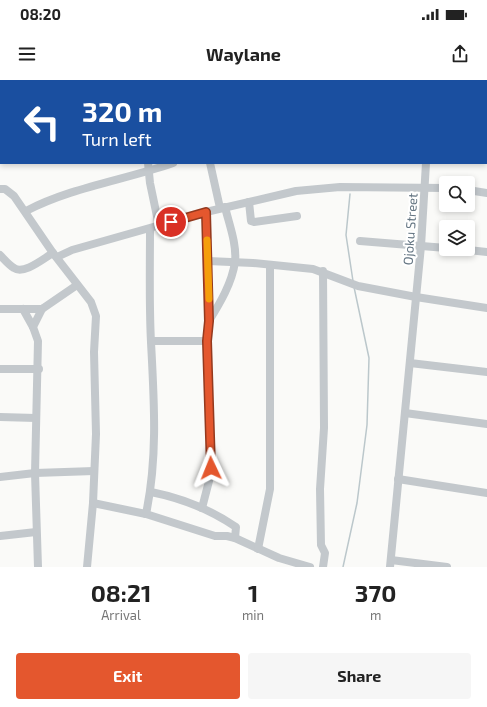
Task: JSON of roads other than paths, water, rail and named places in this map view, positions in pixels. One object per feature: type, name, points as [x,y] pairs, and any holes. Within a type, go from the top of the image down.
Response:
[{"type":"street","points":[[148,164],[148,172],[159,226]]},
{"type":"street","points":[[26,211],[48,199],[148,172],[170,164]]},
{"type":"street","points":[[209,321],[224,296],[235,262],[234,247],[210,164]]},
{"type":"street","name":"Ojoku Street","points":[[390,563],[421,246],[426,164]]},
{"type":"street","points":[[0,255],[14,269],[25,269],[55,255],[72,250],[206,212],[296,191],[340,187],[425,186],[439,187]]},
{"type":"street","points":[[0,189],[10,192],[26,211],[55,255],[91,302],[96,316],[94,352],[96,434],[93,502],[87,567]]},
{"type":"street","points":[[475,191],[487,192]]},
{"type":"street","points":[[249,202],[251,221],[254,222],[297,216]]},
{"type":"street","points":[[202,508],[211,468],[207,341],[209,321],[206,212]]},
{"type":"street","points":[[146,514],[151,492],[155,432],[151,341],[150,229]]},
{"type":"street","points":[[360,241],[439,247]]},
{"type":"street","points":[[475,251],[487,252]]},
{"type":"street","points":[[208,261],[270,265],[323,271],[358,286],[487,308]]},
{"type":"street","points":[[258,549],[270,489],[270,265]]},
{"type":"street","points":[[323,271],[324,428],[320,489],[321,546],[325,553],[323,567]]},
{"type":"street","points":[[0,310],[42,308],[77,285]]},
{"type":"street","points":[[33,327],[42,308]]},
{"type":"street","points":[[23,309],[33,327],[38,341],[39,369],[35,473],[38,567]]},
{"type":"street","points":[[151,341],[207,341]]},
{"type":"street","points":[[410,363],[487,372]]},
{"type":"street","points":[[0,369],[39,369]]},
{"type":"street","points":[[405,413],[487,424]]},
{"type":"street","points":[[0,417],[36,418]]},
{"type":"street","points":[[0,477],[35,473],[94,471]]},
{"type":"street","points":[[398,479],[487,493]]},
{"type":"street","points":[[151,492],[169,496],[202,508],[225,520],[236,528],[235,538]]},
{"type":"street","points":[[93,502],[146,514],[214,536],[227,536],[235,538],[279,558],[310,567]]},
{"type":"street","points":[[0,536],[36,532]]},
{"type":"street","points":[[390,563],[447,567]]},
{"type":"waterway","points":[[350,194],[346,235],[353,281]]},
{"type":"waterway","points":[[343,567],[357,503],[367,425],[369,358],[354,287]]}]
